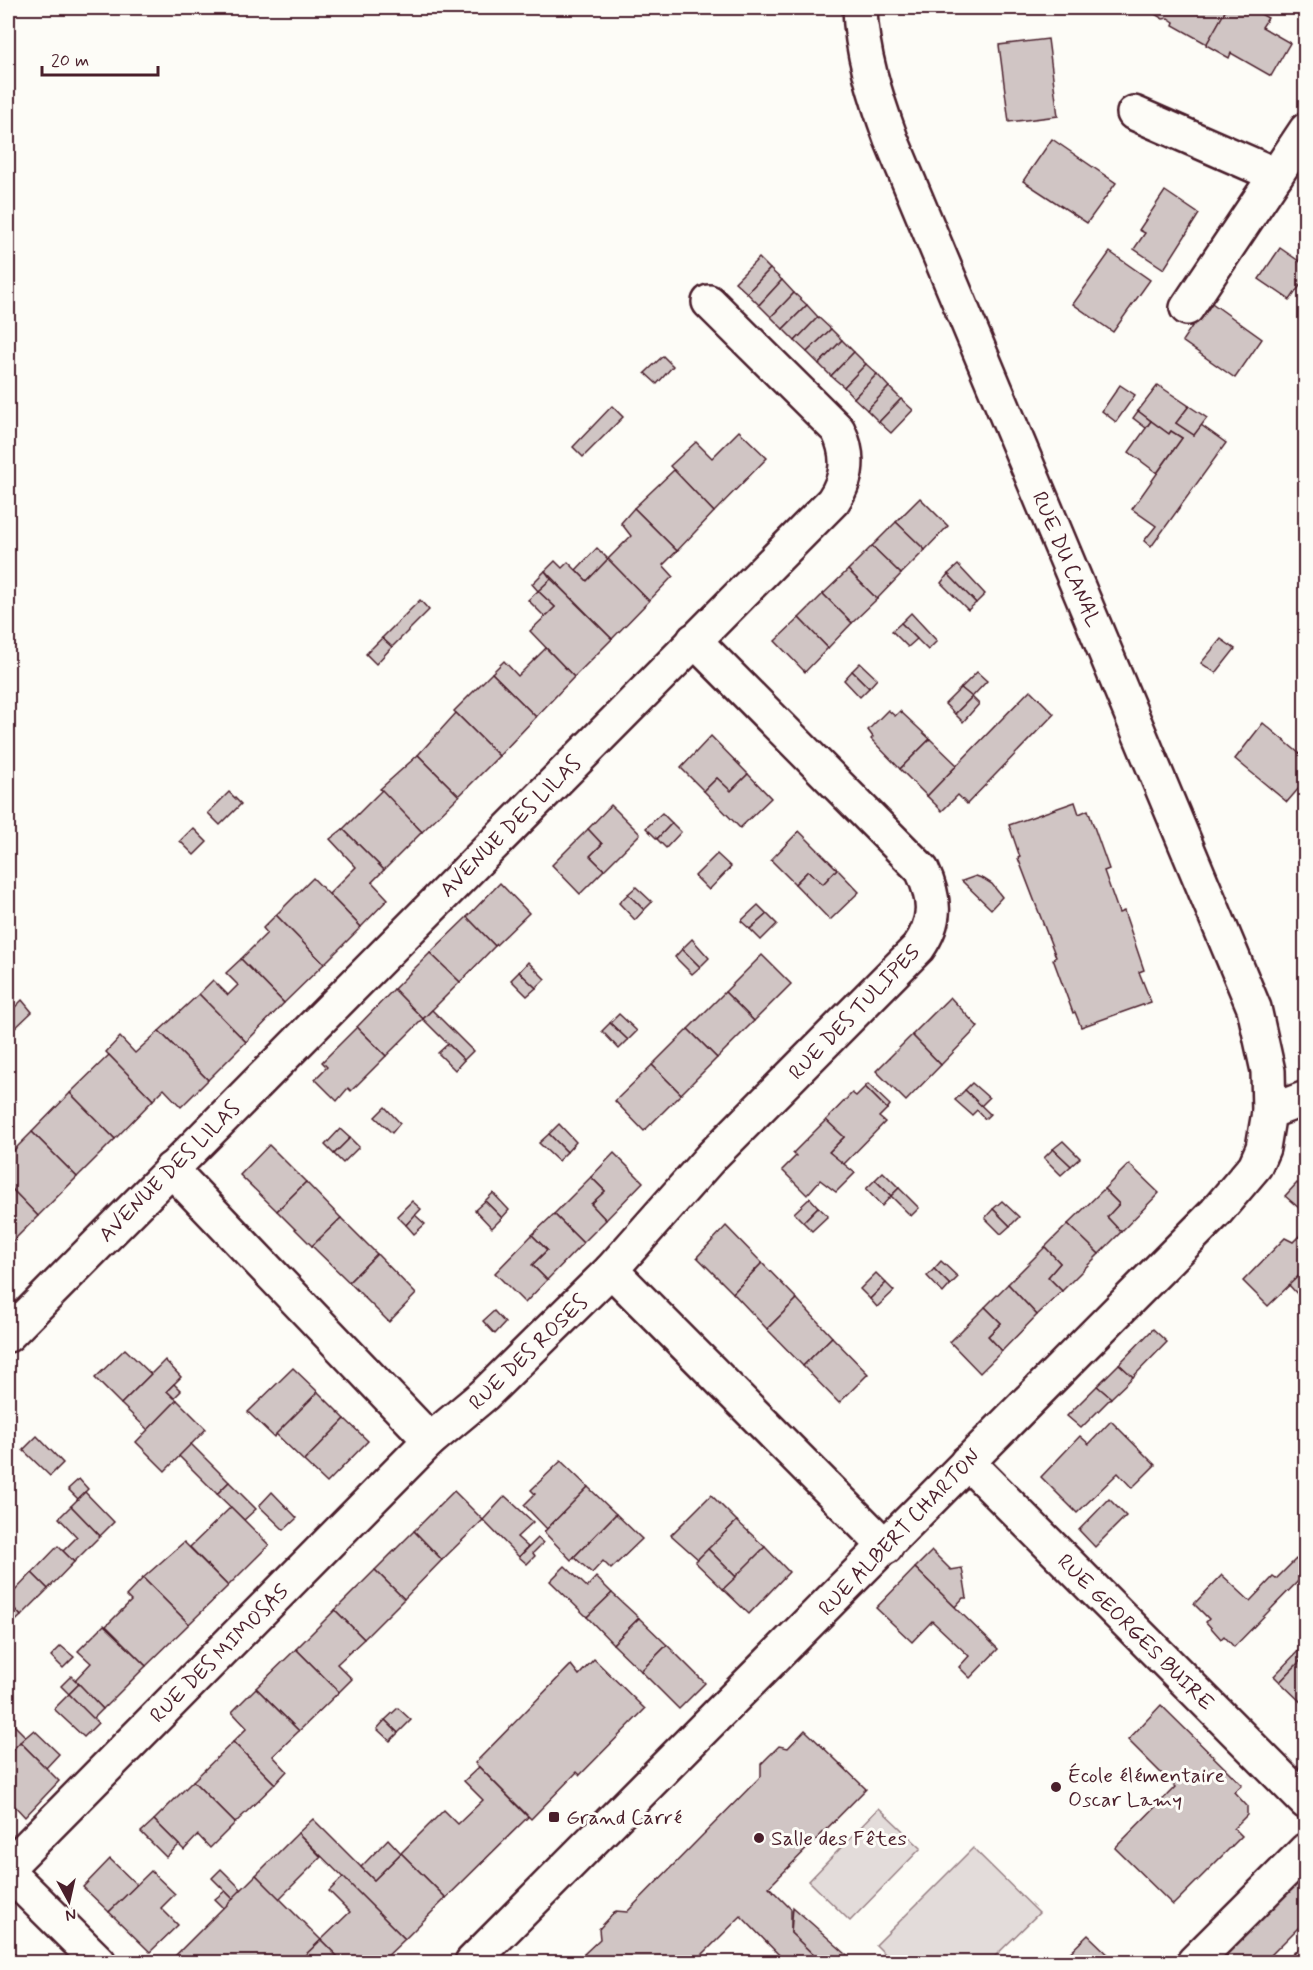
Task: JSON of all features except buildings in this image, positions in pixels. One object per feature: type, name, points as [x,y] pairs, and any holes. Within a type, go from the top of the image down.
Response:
[{"type":"street","name":"RUE DU CANAL","points":[[860,8],[875,89],[891,139],[1254,1008],[1268,1071],[1269,1112]]},
{"type":"street","points":[[1134,113],[1276,175]]},
{"type":"street","points":[[1187,308],[1305,130]]},
{"type":"street","name":"AVENUE DES LILAS","points":[[8,1335],[833,501],[841,489],[846,473],[844,442],[837,430],[709,302]]},
{"type":"street","name":"RUE DES TULIPES","points":[[611,1270],[712,1156],[918,948],[928,933],[932,919],[932,901],[922,870],[694,640]]},
{"type":"street","points":[[1269,1112],[1305,1098]]},
{"type":"street","name":"RUE ALBERT CHARTON","points":[[472,1962],[1216,1212],[1255,1166],[1263,1148],[1269,1112]]},
{"type":"street","points":[[171,1168],[430,1440]]},
{"type":"street","points":[[611,1270],[886,1547]]},
{"type":"street","name":"RUE DES ROSES","points":[[430,1440],[484,1395],[611,1270]]},
{"type":"street","name":"RUE DES MIMOSAS","points":[[8,1867],[430,1440]]},
{"type":"street","name":"RUE GEORGES BUIRE","points":[[967,1462],[1304,1798]]},
{"type":"street","points":[[1194,1962],[1305,1850]]},
{"type":"street","points":[[8,1872],[99,1962]]},
{"type":"shaded area","points":[[879,1808],[921,1848],[850,1921],[809,1881]]},
{"type":"shaded area","points":[[973,1848],[1039,1913],[989,1962],[893,1962],[876,1945]]},
{"type":"place","name":"École élémentaire Oscar Lamy","points":[[1056,1787]]},
{"type":"place","name":"Grand Carré","points":[[554,1817]]},
{"type":"place","name":"Salle des Fêtes","points":[[759,1838]]}]
